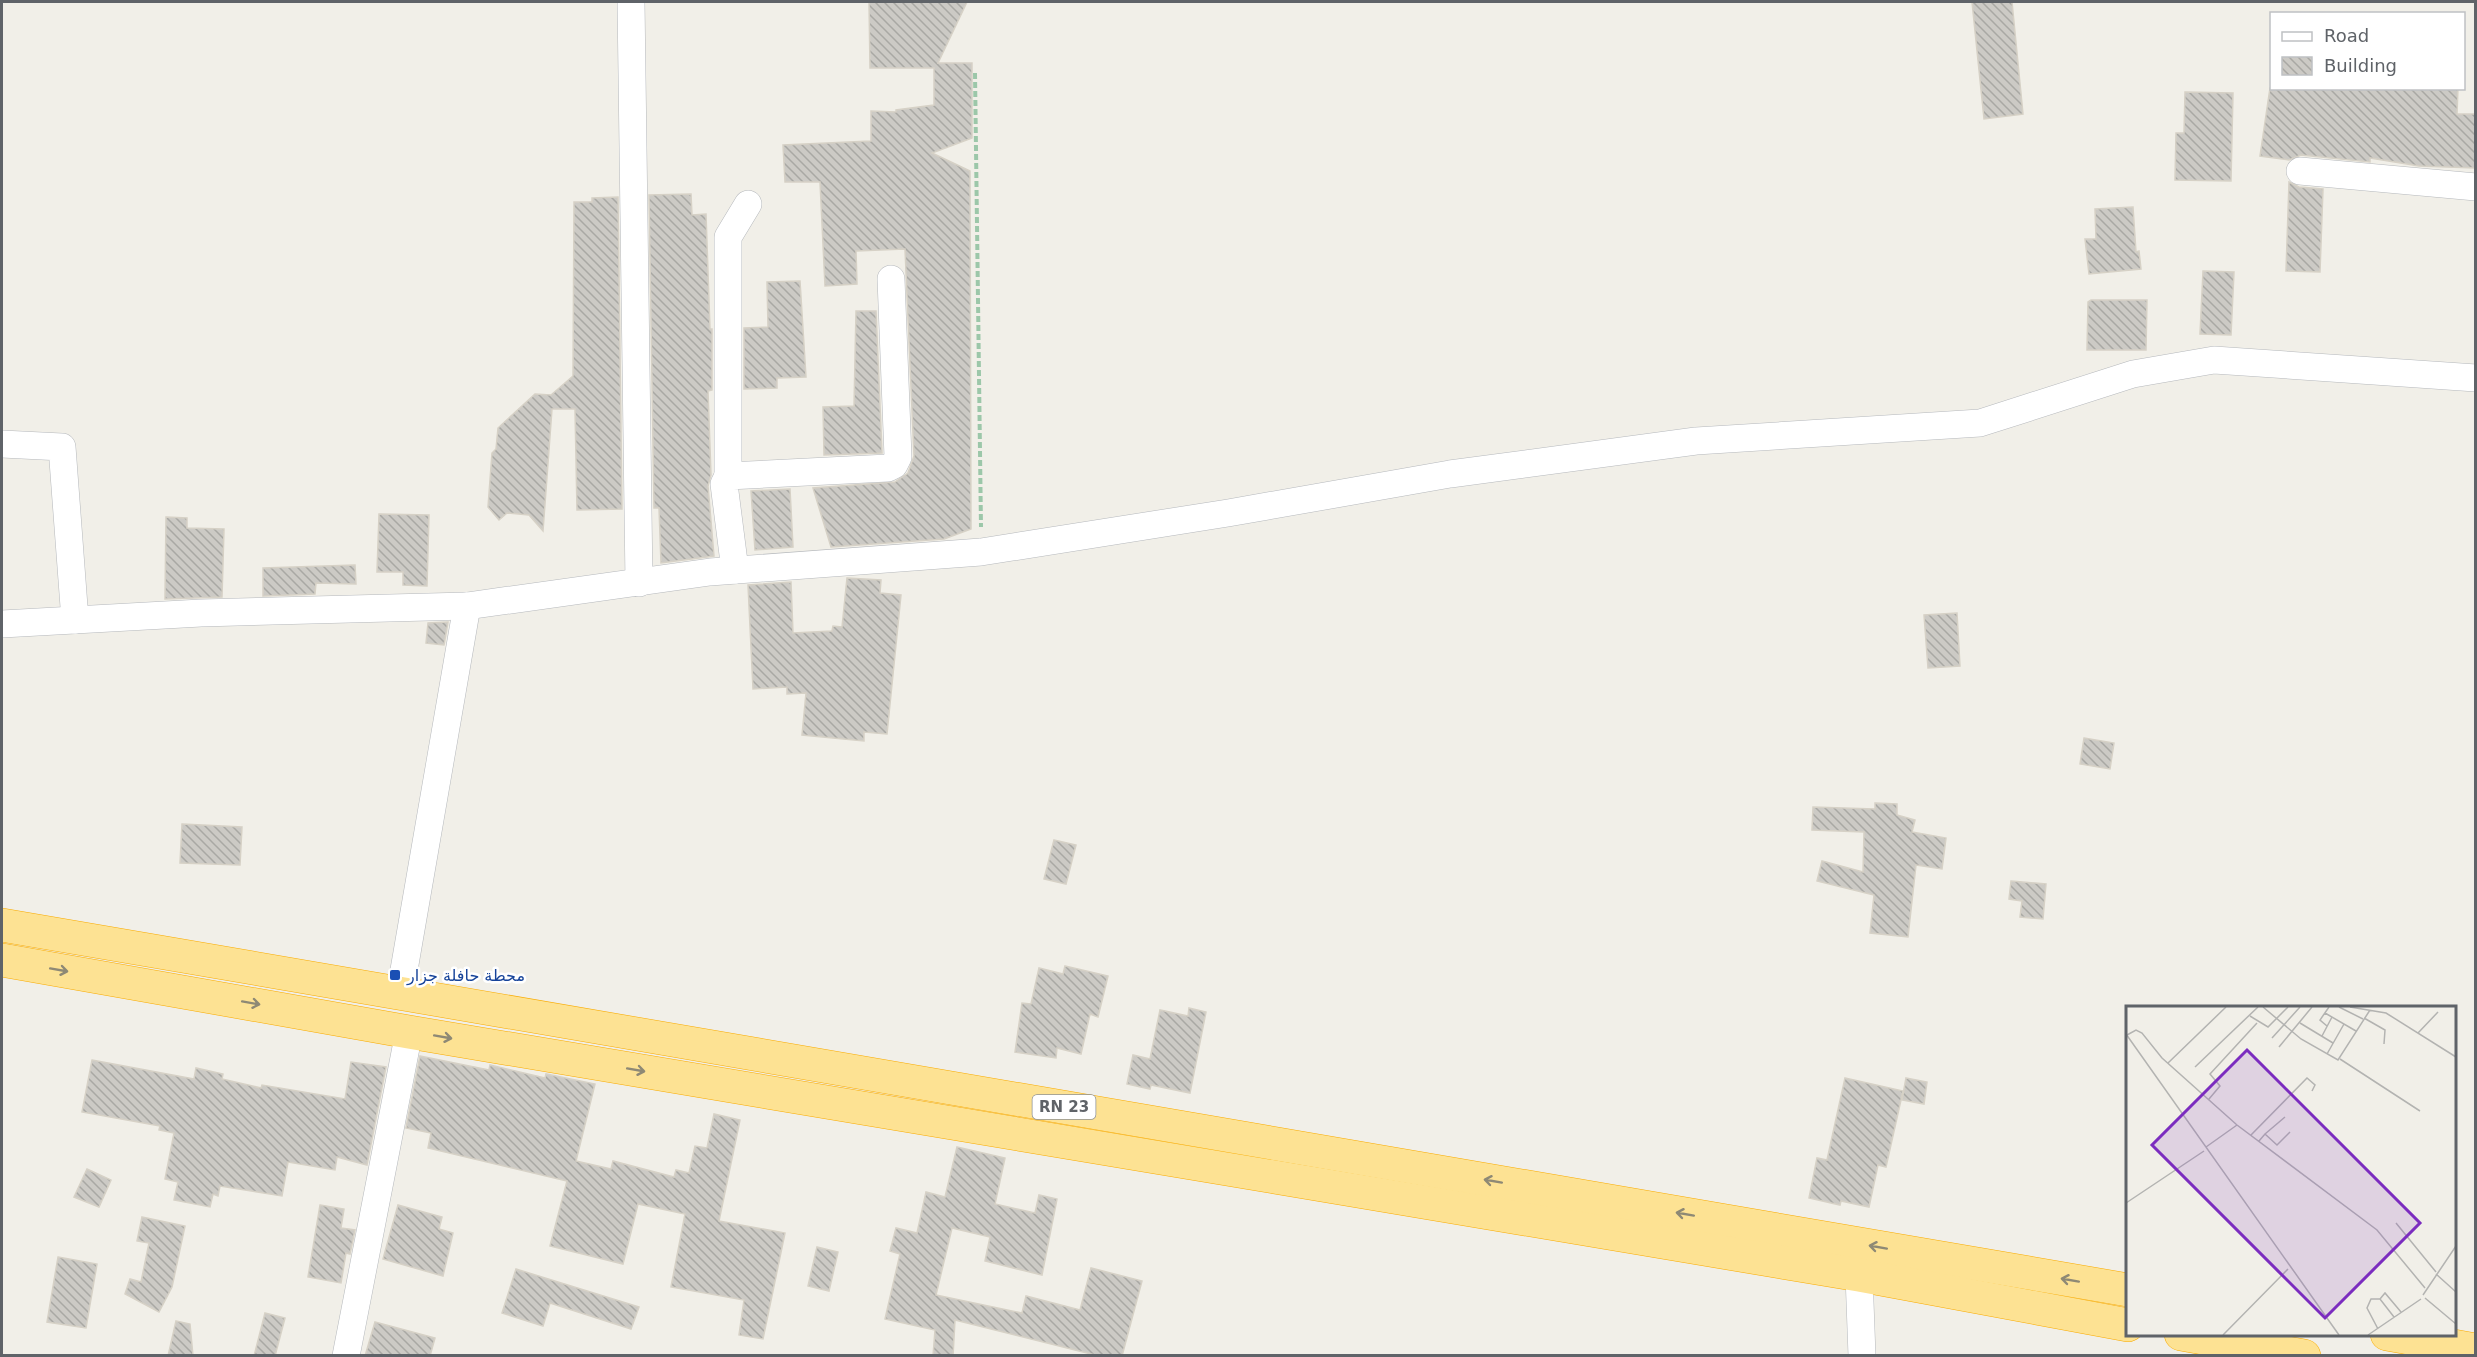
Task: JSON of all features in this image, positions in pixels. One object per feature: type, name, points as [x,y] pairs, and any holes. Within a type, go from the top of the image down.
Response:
[{"type":"highway","name":"RN 23","points":[[2,925],[2126,1290]]},
{"type":"highway","name":"RN 23","points":[[2,960],[409,1032],[1858,1275],[2126,1325]]},
{"type":"highway","points":[[2187,1336],[2304,1356]]},
{"type":"highway","points":[[2393,1336],[2475,1350]]},
{"type":"street","points":[[631,2],[639,583]]},
{"type":"street","points":[[2300,171],[2475,187]]},
{"type":"street","points":[[735,570],[724,484],[728,476],[728,237],[748,204]]},
{"type":"street","points":[[728,476],[888,468],[894,465],[898,457],[891,279]]},
{"type":"street","points":[[2,624],[201,612],[467,606],[735,570],[981,552],[1228,513],[1450,474],[1696,441],[1980,423],[2133,374],[2214,360],[2475,378]]},
{"type":"street","points":[[2,444],[62,447],[75,620]]},
{"type":"street","points":[[400,993],[467,606]]},
{"type":"street","points":[[346,1356],[409,1032]]},
{"type":"street","points":[[1858,1275],[1862,1356]]},
{"type":"path","points":[[975,73],[981,552]]},
{"type":"building","points":[[869,2],[967,2],[938,63],[972,63],[972,138],[932,153],[970,171],[971,529],[944,539],[831,547],[813,488],[895,482],[908,473],[914,456],[905,249],[856,251],[857,284],[825,286],[820,182],[785,182],[783,145],[871,141],[871,111],[896,112],[896,110],[934,105],[934,68],[870,68]]},
{"type":"building","points":[[1972,2],[2012,2],[2023,114],[1984,119]]},
{"type":"building","points":[[2270,88],[2270,90],[2458,90],[2457,114],[2475,114],[2475,168],[2419,166],[2370,158],[2370,162],[2301,155],[2289,160],[2260,156]]},
{"type":"building","points":[[2185,92],[2233,93],[2231,181],[2175,180],[2176,133],[2184,133]]},
{"type":"building","points":[[2289,182],[2299,187],[2323,189],[2320,272],[2286,271]]},
{"type":"building","points":[[691,194],[692,215],[706,214],[710,329],[712,329],[712,390],[708,391],[711,475],[708,486],[714,556],[661,563],[659,508],[654,508],[649,195]]},
{"type":"building","points":[[618,197],[622,509],[577,510],[575,409],[552,409],[543,531],[529,515],[507,513],[499,520],[488,507],[492,453],[496,449],[498,428],[535,394],[551,395],[573,376],[574,202],[592,202],[592,198]]},
{"type":"building","points":[[2133,207],[2136,252],[2139,251],[2141,269],[2089,274],[2085,239],[2096,239],[2095,209]]},
{"type":"building","points":[[2203,271],[2234,272],[2231,335],[2200,334]]},
{"type":"building","points":[[800,281],[806,377],[777,378],[777,388],[744,389],[744,328],[768,327],[767,282]]},
{"type":"building","points":[[2091,300],[2147,300],[2146,350],[2087,350],[2088,302]]},
{"type":"building","points":[[856,311],[876,311],[882,453],[824,455],[823,407],[854,406]]},
{"type":"building","points":[[790,489],[793,547],[755,550],[751,491]]},
{"type":"building","points":[[379,514],[429,515],[427,586],[403,585],[403,572],[377,572]]},
{"type":"building","points":[[166,517],[187,518],[187,528],[224,529],[222,597],[165,599]]},
{"type":"building","points":[[355,565],[356,584],[316,583],[315,594],[263,596],[263,568]]},
{"type":"building","points":[[847,578],[881,580],[880,593],[901,595],[887,734],[864,732],[864,741],[802,735],[806,693],[787,694],[787,687],[753,689],[748,585],[791,582],[793,633],[832,631],[833,626],[842,627]]},
{"type":"building","points":[[1957,613],[1960,666],[1928,668],[1924,615]]},
{"type":"building","points":[[448,622],[444,645],[426,643],[428,623]]},
{"type":"building","points":[[2084,738],[2114,743],[2110,769],[2080,764]]},
{"type":"building","points":[[1875,803],[1897,804],[1897,815],[1915,820],[1912,832],[1946,838],[1942,869],[1916,865],[1908,937],[1870,933],[1874,895],[1817,881],[1822,861],[1863,872],[1864,832],[1812,830],[1813,807],[1875,809]]},
{"type":"building","points":[[182,824],[242,827],[240,865],[180,863]]},
{"type":"building","points":[[1054,840],[1076,845],[1066,884],[1044,879]]},
{"type":"building","points":[[2011,881],[2046,884],[2043,919],[2020,917],[2022,901],[2009,899]]},
{"type":"building","points":[[1065,966],[1108,976],[1098,1017],[1090,1014],[1081,1054],[1057,1048],[1056,1058],[1015,1052],[1022,1003],[1031,1004],[1039,968],[1063,974]]},
{"type":"building","points":[[1189,1008],[1206,1012],[1190,1093],[1151,1085],[1150,1089],[1127,1084],[1133,1055],[1150,1059],[1160,1010],[1188,1016]]},
{"type":"building","points":[[420,1056],[489,1070],[490,1065],[545,1078],[546,1074],[595,1084],[576,1161],[611,1169],[613,1161],[674,1177],[676,1170],[689,1173],[695,1146],[707,1148],[714,1114],[740,1120],[719,1221],[785,1233],[763,1339],[739,1335],[744,1300],[671,1287],[685,1214],[638,1204],[623,1264],[550,1246],[567,1181],[428,1148],[431,1133],[406,1128]]},
{"type":"building","points":[[92,1060],[194,1079],[196,1068],[223,1074],[222,1079],[261,1088],[262,1085],[345,1099],[351,1062],[386,1067],[367,1165],[337,1157],[335,1170],[288,1162],[282,1196],[220,1186],[218,1196],[213,1194],[210,1207],[174,1200],[178,1182],[165,1179],[174,1133],[159,1130],[160,1126],[82,1112]]},
{"type":"building","points":[[1845,1078],[1903,1091],[1886,1167],[1878,1165],[1869,1207],[1841,1201],[1840,1205],[1809,1198],[1817,1158],[1827,1160]]},
{"type":"building","points":[[1906,1078],[1927,1082],[1924,1104],[1902,1100]]},
{"type":"building","points":[[957,1147],[1005,1158],[995,1204],[1035,1213],[1039,1195],[1057,1199],[1042,1275],[985,1261],[990,1237],[952,1228],[936,1295],[1022,1313],[1026,1296],[1080,1310],[1091,1268],[1142,1281],[1122,1356],[1099,1356],[955,1320],[953,1356],[933,1356],[935,1330],[885,1319],[900,1254],[890,1251],[896,1228],[917,1233],[926,1192],[945,1197]]},
{"type":"building","points":[[87,1169],[111,1180],[99,1207],[74,1197]]},
{"type":"building","points":[[320,1205],[344,1209],[341,1228],[355,1230],[350,1254],[346,1253],[341,1283],[308,1277]]},
{"type":"building","points":[[398,1205],[442,1217],[439,1229],[453,1233],[443,1276],[383,1259]]},
{"type":"building","points":[[142,1217],[185,1226],[172,1287],[159,1312],[125,1294],[130,1279],[141,1282],[149,1243],[137,1241]]},
{"type":"building","points":[[817,1247],[838,1252],[829,1291],[808,1286]]},
{"type":"building","points":[[58,1257],[97,1264],[86,1328],[47,1322]]},
{"type":"building","points":[[516,1269],[639,1307],[631,1329],[550,1303],[543,1326],[502,1313]]},
{"type":"building","points":[[265,1313],[285,1318],[275,1356],[254,1356]]},
{"type":"building","points":[[176,1321],[190,1324],[193,1356],[168,1356]]},
{"type":"building","points":[[375,1322],[435,1338],[430,1356],[365,1356]]},
{"type":"place","name":"محطة حافلة جزار","points":[[395,975]]}]
